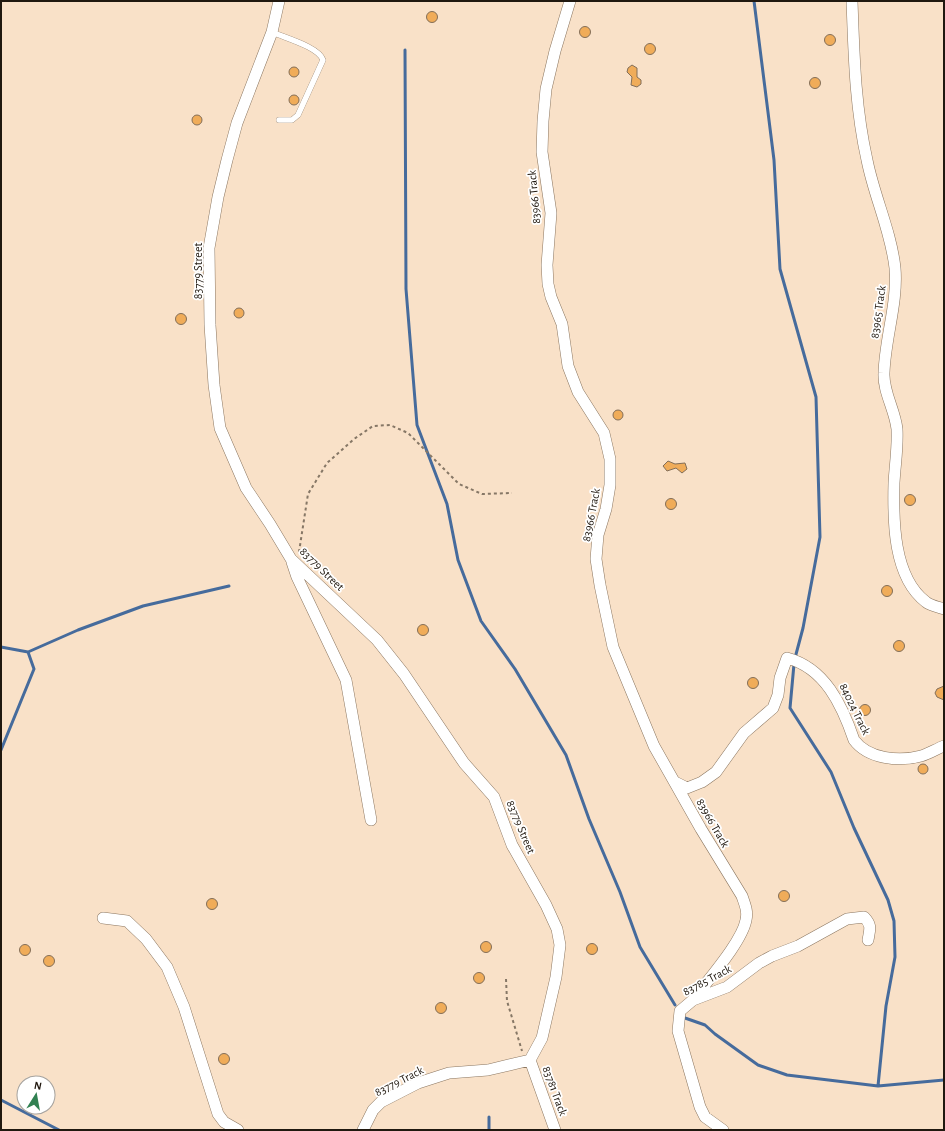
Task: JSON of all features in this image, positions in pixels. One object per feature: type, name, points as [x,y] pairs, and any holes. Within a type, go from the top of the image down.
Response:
[{"type":"street","name":"83779 Street","points":[[278,1],[272,32],[237,124],[218,198],[209,248],[210,324],[214,385],[220,428],[246,488],[294,562],[377,640],[404,674],[464,763],[494,797],[512,845],[546,905],[557,928],[560,945],[556,977],[542,1038],[528,1061]]},
{"type":"street","name":"83966 Track","points":[[570,1],[555,51],[546,90],[543,121],[542,152],[551,213],[547,264],[548,284],[551,297],[562,324],[568,366],[578,392],[604,433],[610,459],[610,485],[606,509],[598,535],[596,559],[613,646],[654,746],[701,829],[742,896],[746,908],[746,921],[737,939],[693,1000]]},
{"type":"street","name":"83965 Track","points":[[852,1],[855,78],[859,118],[867,160],[893,253],[895,270],[894,303],[884,374],[887,396],[897,426],[894,507],[897,548],[907,579],[916,591],[926,602],[944,609]]},
{"type":"street","points":[[294,562],[297,577],[346,680],[371,820]]},
{"type":"street","name":"84024 Track","points":[[675,782],[687,788],[702,782],[716,772],[744,733],[773,708],[778,695],[780,678],[787,658],[794,660],[814,671],[829,686],[854,740],[859,746],[866,750],[902,760],[922,756],[944,746]]},
{"type":"street","points":[[103,918],[126,921],[146,939],[167,966],[184,1007],[218,1114],[224,1122],[238,1130]]},
{"type":"street","name":"83785 Track","points":[[723,1130],[705,1117],[700,1107],[678,1031],[678,1016],[680,1011],[693,1000],[727,987],[759,963],[798,946],[847,919],[864,918],[870,923],[871,928],[868,940]]},
{"type":"street","name":"83779 Track","points":[[362,1130],[373,1110],[381,1102],[418,1083],[449,1073],[488,1070],[528,1061]]},
{"type":"street","name":"83781 Track","points":[[528,1061],[555,1130]]},
{"type":"lane","points":[[272,32],[314,50],[321,55],[323,60],[298,115],[292,120],[279,120]]},
{"type":"path","points":[[294,562],[308,494],[327,463],[354,439],[373,426],[390,425],[408,433],[459,484],[482,494],[512,493]]},
{"type":"path","points":[[506,979],[507,1001],[528,1061]]},
{"type":"building","points":[[430,12],[434,12],[436,13],[436,21],[430,22],[427,19],[427,15]]},
{"type":"building","points":[[583,27],[587,27],[589,28],[589,36],[583,37],[580,34],[580,30]]},
{"type":"building","points":[[828,35],[832,35],[834,36],[834,44],[828,45],[825,42],[825,38]]},
{"type":"building","points":[[648,44],[652,44],[654,45],[654,53],[648,54],[645,51],[645,47]]},
{"type":"building","points":[[632,65],[637,68],[637,77],[641,80],[641,84],[637,87],[631,85],[632,77],[627,72],[628,68]]},
{"type":"building","points":[[292,67],[296,67],[298,68],[298,76],[292,77],[289,74],[289,70]]},
{"type":"building","points":[[813,78],[817,78],[819,79],[819,87],[813,88],[810,85],[810,81]]},
{"type":"building","points":[[292,95],[296,95],[298,96],[298,104],[292,105],[289,102],[289,98]]},
{"type":"building","points":[[195,115],[199,115],[201,116],[201,124],[195,125],[192,122],[192,118]]},
{"type":"building","points":[[237,308],[241,308],[243,309],[243,317],[237,318],[234,315],[234,311]]},
{"type":"building","points":[[179,314],[183,314],[185,315],[185,323],[179,324],[176,321],[176,317]]},
{"type":"building","points":[[616,410],[620,410],[622,411],[622,419],[616,420],[613,417],[613,413]]},
{"type":"building","points":[[668,461],[675,464],[685,463],[687,469],[682,473],[676,468],[667,471],[663,466]]},
{"type":"building","points":[[908,495],[912,495],[914,496],[914,504],[908,505],[905,502],[905,498]]},
{"type":"building","points":[[669,499],[673,499],[675,500],[675,508],[669,509],[666,506],[666,502]]},
{"type":"building","points":[[885,586],[889,586],[891,587],[891,595],[885,596],[882,593],[882,589]]},
{"type":"building","points":[[421,625],[425,625],[427,626],[427,634],[421,635],[418,632],[418,628]]},
{"type":"building","points":[[897,641],[901,641],[903,642],[903,650],[897,651],[894,648],[894,644]]},
{"type":"building","points":[[751,678],[755,678],[757,679],[757,687],[751,688],[748,685],[748,681]]},
{"type":"building","points":[[944,686],[944,700],[937,697],[935,693],[937,689]]},
{"type":"building","points":[[863,705],[867,705],[869,706],[869,714],[863,715],[860,712],[860,708]]},
{"type":"building","points":[[921,764],[925,764],[927,765],[927,773],[921,774],[918,771],[918,767]]},
{"type":"building","points":[[782,891],[786,891],[788,892],[788,900],[782,901],[779,898],[779,894]]},
{"type":"building","points":[[210,899],[214,899],[216,900],[216,908],[210,909],[207,906],[207,902]]},
{"type":"building","points":[[484,942],[488,942],[490,943],[490,951],[484,952],[481,949],[481,945]]},
{"type":"building","points":[[590,944],[594,944],[596,945],[596,953],[590,954],[587,951],[587,947]]},
{"type":"building","points":[[23,945],[27,945],[29,946],[29,954],[23,955],[20,952],[20,948]]},
{"type":"building","points":[[47,956],[51,956],[53,957],[53,965],[47,966],[44,963],[44,959]]},
{"type":"building","points":[[477,973],[481,973],[483,974],[483,982],[477,983],[474,980],[474,976]]},
{"type":"building","points":[[439,1003],[443,1003],[445,1004],[445,1012],[439,1013],[436,1010],[436,1006]]},
{"type":"building","points":[[222,1054],[226,1054],[228,1055],[228,1063],[222,1064],[219,1061],[219,1057]]},
{"type":"waterway","points":[[754,1],[774,160],[780,269],[816,397],[820,537],[803,628],[795,658]]},
{"type":"waterway","points":[[405,50],[406,289],[417,425],[447,504],[458,560],[481,621],[515,669],[566,755],[589,819],[620,892],[640,947],[675,1005]]},
{"type":"waterway","points":[[28,652],[78,630],[143,606],[229,586]]},
{"type":"waterway","points":[[1,647],[28,652],[34,669],[1,750]]},
{"type":"waterway","points":[[794,664],[790,708],[831,772],[854,828],[888,900],[894,921],[895,957],[886,1006],[878,1086]]},
{"type":"waterway","points":[[685,1018],[705,1025],[758,1065],[787,1075],[878,1086],[944,1080]]},
{"type":"waterway","points":[[1,1100],[59,1130]]},
{"type":"waterway","points":[[489,1117],[489,1130]]}]
